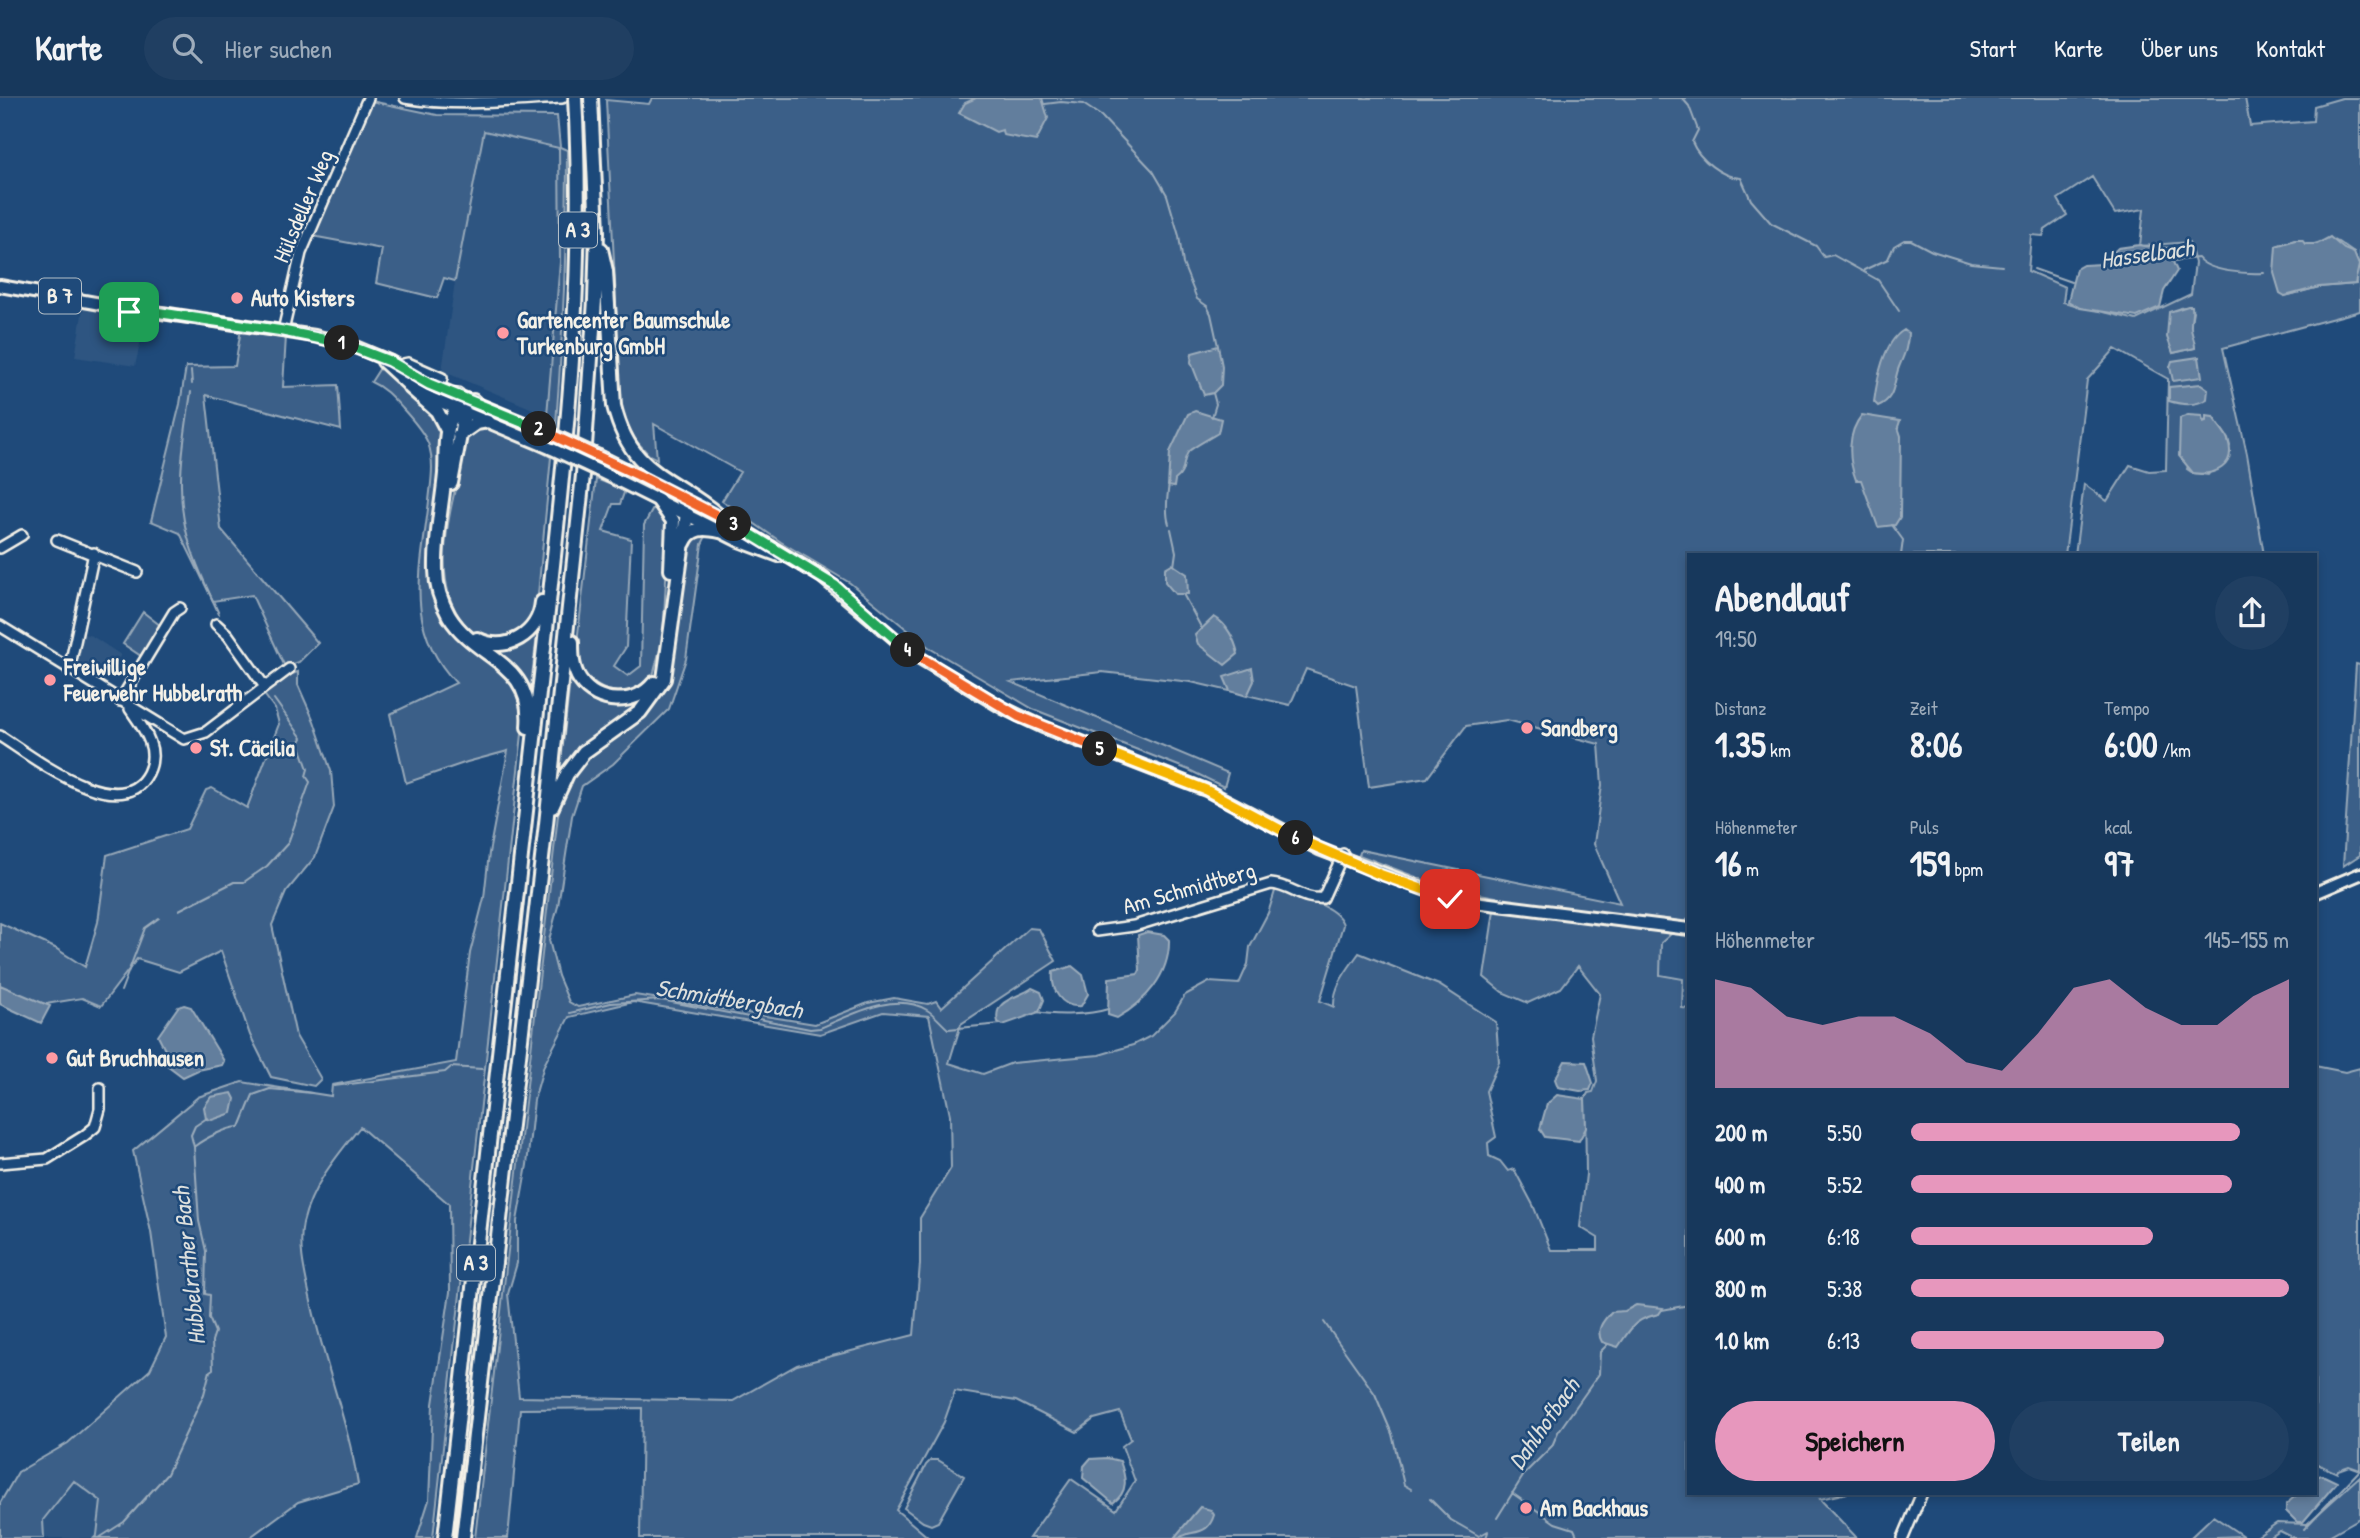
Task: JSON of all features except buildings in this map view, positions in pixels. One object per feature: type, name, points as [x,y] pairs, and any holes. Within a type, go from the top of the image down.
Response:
[{"type":"highway","name":"A 3","points":[[445,1538],[573,362],[578,176],[575,98]]},
{"type":"highway","name":"A 3","points":[[463,1538],[546,824],[589,404],[597,232],[591,98]]},
{"type":"highway","points":[[597,232],[606,271],[614,406],[619,426],[635,455],[646,465],[663,480],[704,503],[718,515]]},
{"type":"highway","points":[[414,389],[437,411],[453,432],[441,556],[442,583],[452,612],[468,632],[480,641],[507,643],[527,633],[535,624],[542,611],[543,594],[551,579]]},
{"type":"highway","points":[[463,404],[453,432],[436,561],[438,587],[445,608],[456,625],[470,640],[505,664],[520,684],[527,701],[523,771],[529,784]]},
{"type":"highway","points":[[453,432],[488,421]]},
{"type":"highway","points":[[546,824],[567,774],[584,752],[640,712],[664,679],[687,513],[680,497]]},
{"type":"highway","points":[[572,583],[572,654],[582,682],[596,693],[612,700],[629,699],[643,693],[654,683],[664,660],[668,616],[674,528],[671,516],[657,498]]},
{"type":"highway","points":[[682,546],[687,536],[696,530],[720,531]]},
{"type":"main road","name":"B 7","points":[[0,286],[112,306],[118,311],[129,312],[135,309],[283,331],[351,345],[379,358],[400,372],[439,388],[488,421],[657,498],[755,548],[789,558]]},
{"type":"main road","name":"B 7","points":[[400,372],[414,389],[554,435],[718,515],[834,585],[921,660],[1003,708],[1042,727],[1206,790],[1301,841],[1450,899],[1687,929]]},
{"type":"main road","points":[[414,389],[433,393],[439,388]]},
{"type":"main road","points":[[2317,893],[2360,874]]},
{"type":"street","name":"Hülsdeller Weg","points":[[283,331],[302,253],[368,98]]},
{"type":"street","points":[[405,98],[436,103],[560,98]]},
{"type":"street","points":[[4,543],[22,535]]},
{"type":"street","points":[[57,540],[137,572]]},
{"type":"street","points":[[69,670],[94,553]]},
{"type":"street","points":[[123,703],[174,612],[180,608]]},
{"type":"street","points":[[216,624],[228,635],[265,687]]},
{"type":"street","points":[[0,626],[179,738],[189,739],[206,732],[289,669]]},
{"type":"street","points":[[0,736],[78,785],[100,791],[134,789],[144,779],[153,755],[147,735],[123,703]]},
{"type":"street","name":"Am Schmidtberg","points":[[1097,931],[1134,926],[1265,885],[1284,886],[1312,899],[1323,898],[1342,855]]},
{"type":"street","points":[[0,1163],[47,1159],[95,1128],[100,1109],[100,1088]]},
{"type":"street","points":[[1903,1538],[1921,1495]]},
{"type":"shaded area","points":[[652,98],[2245,98],[2250,126],[2313,121],[2314,106],[2342,98],[2360,98],[2360,311],[2223,348],[2247,454],[2264,553],[2075,553],[2084,484],[2107,501],[2130,465],[2149,471],[2166,470],[2168,379],[2115,349],[2087,380],[2065,553],[1687,553],[1687,925],[1681,925],[1661,943],[1660,975],[1683,979],[1682,1008],[1687,1009],[1687,1495],[1838,1495],[1820,1499],[1857,1538],[1029,1538],[1071,1479],[1116,1510],[1135,1481],[1122,1446],[1131,1439],[1120,1412],[1094,1419],[1077,1432],[1016,1401],[955,1391],[944,1422],[896,1510],[929,1538],[640,1538],[642,1408],[520,1409],[508,1538],[475,1538],[558,815],[565,789],[590,755],[631,726],[658,696],[690,546],[695,536],[708,532],[702,544],[686,659],[669,709],[613,764],[582,786],[572,816],[558,906],[549,940],[558,976],[569,1002],[578,1007],[635,995],[815,1024],[868,1003],[894,998],[928,1004],[936,1001],[941,1008],[1029,928],[1039,929],[1056,961],[961,1024],[949,1063],[983,1074],[1012,1063],[1099,1055],[1133,1045],[1151,1036],[1175,1012],[1185,995],[1209,982],[1239,984],[1248,964],[1250,947],[1268,913],[1276,888],[1325,907],[1340,918],[1343,925],[1320,1001],[1334,1007],[1338,985],[1359,953],[1439,985],[1496,1022],[1499,1062],[1486,1091],[1496,1137],[1488,1143],[1489,1156],[1500,1161],[1508,1171],[1514,1169],[1533,1205],[1551,1250],[1598,1250],[1598,1238],[1580,1227],[1586,1174],[1585,1099],[1588,1093],[1593,1092],[1597,1081],[1591,1036],[1600,994],[1578,966],[1561,988],[1528,1003],[1502,992],[1484,977],[1496,897],[1439,886],[1359,855],[1361,850],[1620,903],[1594,844],[1602,785],[1599,744],[1507,720],[1466,726],[1427,778],[1369,787],[1356,686],[1306,669],[1290,705],[1191,682],[1102,672],[1011,682],[1228,773],[1224,787],[1189,770],[1033,709],[931,649],[850,583],[781,542],[722,501],[740,472],[654,424],[657,459],[649,455],[622,425],[606,100],[649,104]],"holes":[[[2092,177],[2115,214],[2144,209],[2140,246],[2189,242],[2195,263],[2191,294],[2136,320],[2063,302],[2065,287],[2028,271],[2031,235],[2043,236],[2045,230],[2067,215],[2058,199]],[[2295,240],[2311,245],[2327,240],[2338,242],[2354,253],[2356,284],[2319,287],[2285,296],[2276,246]],[[2183,307],[2193,311],[2190,327],[2195,348],[2173,353],[2168,329],[2178,310]],[[2202,416],[2202,422],[2213,417],[2228,438],[2230,446],[2208,475],[2193,473],[2187,469]],[[633,1002],[820,1034],[883,1012],[929,1016],[950,1115],[951,1168],[920,1218],[920,1264],[914,1335],[797,1365],[733,1401],[519,1397],[508,1294],[517,1263],[517,1221],[527,1165],[534,1100],[544,1065],[569,1017]]]},
{"type":"shaded area","points":[[371,101],[437,115],[557,116],[560,147],[567,150],[564,287],[556,424],[547,415],[560,262],[559,148],[484,131],[455,281],[444,278],[437,298],[376,283],[382,249],[312,236]]},
{"type":"shaded area","name":"Gartencenter Baumschule Turkenburg GmbH","points":[[484,131],[560,148],[560,262],[547,415],[442,371],[457,268]]},
{"type":"shaded area","points":[[83,308],[146,319],[135,366],[75,357]]},
{"type":"shaded area","points":[[241,329],[286,336],[283,387],[338,385],[341,430],[206,395],[221,529],[318,643],[299,662],[285,667],[252,595],[213,601],[180,533],[151,521],[180,404],[186,367],[235,366]]},
{"type":"shaded area","points":[[380,368],[416,395],[443,428],[437,597],[502,667],[520,699],[524,716],[433,1538],[417,1538],[429,1500],[433,1404],[450,1292],[449,1204],[360,1127],[312,1196],[303,1223],[301,1241],[315,1321],[348,1437],[358,1484],[298,1502],[249,1538],[94,1538],[97,1535],[101,1501],[74,1481],[43,1520],[44,1538],[0,1538],[0,1503],[18,1472],[68,1443],[150,1370],[166,1337],[151,1232],[133,1151],[198,1097],[242,1082],[331,1096],[332,1085],[456,1062],[470,953],[484,898],[489,853],[508,751],[406,783],[390,714],[456,683],[439,662],[428,641],[422,619],[420,574],[431,479],[430,450],[423,434],[410,417],[388,394],[371,382]]},
{"type":"shaded area","points":[[485,427],[508,434],[551,457],[537,605],[522,629],[510,636],[495,639],[477,634],[463,622],[452,603],[446,582],[446,534],[466,441],[473,431]]},
{"type":"shaded area","points":[[596,479],[625,490],[620,504],[613,504],[603,531],[631,539],[626,647],[614,666],[628,676],[641,666],[644,525],[654,507],[669,522],[663,637],[653,676],[629,690],[607,690],[597,685],[588,677],[576,651]]},
{"type":"shaded area","points":[[143,612],[161,626],[141,656],[123,644]]},
{"type":"shaded area","points":[[538,627],[529,701],[486,647]]},
{"type":"shaded area","points":[[80,633],[92,636],[121,655],[100,682],[72,665]]},
{"type":"shaded area","points":[[2356,664],[2360,665],[2360,855],[2343,866]]},
{"type":"shaded area","points":[[571,671],[586,691],[601,702],[620,704],[645,697],[559,781]]},
{"type":"shaded area","points":[[298,672],[298,685],[331,771],[334,807],[315,857],[286,892],[272,925],[296,1036],[321,1079],[314,1086],[271,1077],[250,1035],[221,951],[179,972],[137,959],[101,1006],[82,998],[46,1004],[0,993],[0,923],[55,948],[85,967],[98,922],[107,855],[187,829],[206,790],[212,788],[247,808],[279,724],[275,709],[263,693],[286,676]]},
{"type":"shaded area","points":[[1672,935],[1687,937],[1687,1009],[1682,1009],[1660,976],[1661,943]]},
{"type":"shaded area","points":[[2317,1066],[2345,1072],[2360,1068],[2360,1470],[2349,1466],[2337,1473],[2317,1464]]},
{"type":"shaded area","points":[[931,1460],[938,1460],[964,1476],[938,1522],[931,1525],[904,1508]]},
{"type":"shaded area","points":[[2360,1476],[2360,1518],[2325,1538],[2289,1538],[2290,1536],[2280,1531],[2269,1538],[2255,1538],[2277,1523],[2307,1524]]},
{"type":"shaded area","points":[[74,1481],[101,1501],[97,1536],[44,1538],[43,1520]]},
{"type":"shaded area","points":[[2213,1516],[2243,1536],[2190,1538]]},
{"type":"water","points":[[976,98],[1042,98],[1048,118],[1036,141],[1003,135],[1002,130],[996,132],[959,113],[965,103]]},
{"type":"water","points":[[2330,237],[2344,249],[2354,253],[2359,265],[2355,284],[2319,287],[2285,296],[2280,293],[2274,273],[2276,246],[2295,240],[2302,240],[2305,244],[2317,244]]},
{"type":"water","points":[[2139,245],[2171,248],[2170,255],[2177,271],[2164,291],[2160,307],[2137,317],[2080,308],[2068,301],[2076,269],[2083,265],[2102,264],[2118,248]]},
{"type":"water","points":[[2192,306],[2191,328],[2195,348],[2173,353],[2167,337],[2169,312]]},
{"type":"water","points":[[1904,330],[1908,333],[1907,343],[1893,390],[1888,399],[1878,406],[1874,402],[1882,362],[1891,343]]},
{"type":"water","points":[[1218,346],[1222,366],[1221,385],[1213,393],[1204,395],[1191,362],[1192,353]]},
{"type":"water","points":[[2199,357],[2202,377],[2173,381],[2170,367],[2172,361]]},
{"type":"water","points":[[2201,384],[2208,389],[2207,399],[2189,404],[2169,401],[2169,387]]},
{"type":"water","points":[[1195,411],[1221,419],[1218,433],[1189,451],[1174,487],[1168,486],[1170,452],[1188,414]]},
{"type":"water","points":[[1862,415],[1900,421],[1900,517],[1895,525],[1878,527],[1861,480],[1856,480],[1853,472],[1851,438]]},
{"type":"water","points":[[2188,415],[2202,416],[2203,422],[2206,421],[2206,416],[2213,417],[2225,434],[2230,449],[2229,457],[2222,468],[2209,473],[2193,473],[2179,456],[2180,418]]},
{"type":"water","points":[[1172,564],[1187,574],[1188,594],[1175,594],[1165,582],[1165,568]]},
{"type":"water","points":[[1214,617],[1230,633],[1238,654],[1225,665],[1198,644],[1195,635]]},
{"type":"water","points":[[1252,668],[1254,681],[1247,696],[1230,691],[1224,677]]},
{"type":"water","points":[[1147,932],[1164,935],[1169,940],[1165,965],[1160,976],[1137,1004],[1117,1018],[1108,1015],[1109,978],[1138,974],[1138,935]]},
{"type":"water","points":[[1072,966],[1083,975],[1088,994],[1081,1006],[1063,1001],[1054,985],[1053,972]]},
{"type":"water","points":[[0,985],[50,1006],[41,1023],[0,1004]]},
{"type":"water","points":[[1032,988],[1041,992],[1044,1000],[1039,1012],[1003,1025],[998,1022],[997,1014],[1003,1004]]},
{"type":"water","points":[[178,1007],[191,1007],[224,1061],[222,1065],[198,1070],[183,1077],[167,1065],[168,1056],[158,1036]]},
{"type":"water","points":[[1565,1061],[1586,1062],[1593,1083],[1590,1090],[1558,1087],[1555,1079]]},
{"type":"water","points":[[232,1093],[235,1099],[232,1113],[212,1120],[206,1119],[204,1107],[211,1097]]},
{"type":"water","points":[[1557,1095],[1585,1099],[1586,1128],[1579,1141],[1545,1137],[1540,1129],[1547,1104]]},
{"type":"water","points":[[1636,1305],[1663,1308],[1659,1314],[1644,1318],[1634,1325],[1618,1347],[1602,1342],[1600,1330],[1611,1312],[1625,1311]]},
{"type":"water","points":[[1107,1458],[1120,1461],[1125,1479],[1122,1494],[1113,1503],[1083,1478],[1084,1466],[1090,1459]]},
{"type":"water","points":[[2322,1475],[2337,1482],[2303,1522],[2297,1522],[2286,1511],[2286,1504],[2297,1495],[2317,1495],[2317,1476]]},
{"type":"water","points":[[1200,1507],[1211,1510],[1214,1515],[1208,1526],[1174,1538]]},
{"type":"waterway","name":"Hasselbach","points":[[1682,98],[1689,106],[1698,130],[1692,142],[1706,161],[1726,175],[1741,178],[1751,200],[1771,223],[1816,246],[1824,257],[1833,255],[1878,280],[1899,311]]},
{"type":"waterway","points":[[1045,104],[1083,104],[1101,116],[1153,171],[1167,195],[1179,236],[1183,264],[1197,299],[1207,306],[1211,314],[1218,346]]},
{"type":"waterway","name":"Hasselbach","points":[[1864,270],[1888,259],[1894,246],[1904,240],[1911,240],[1932,251],[1971,263],[2002,266]]},
{"type":"waterway","name":"Hasselbach","points":[[2172,261],[2198,258],[2203,263],[2219,269],[2264,273]]},
{"type":"waterway","name":"Hasselbach","points":[[2034,269],[2071,282]]},
{"type":"waterway","name":"Hubbelrather Bach","points":[[191,371],[192,384]]},
{"type":"waterway","name":"Hubbelrather Bach","points":[[191,392],[181,483],[184,520],[194,557],[219,614]]},
{"type":"waterway","points":[[1212,417],[1216,404],[1213,393]]},
{"type":"waterway","points":[[1169,484],[1169,524]]},
{"type":"waterway","points":[[1892,525],[1903,540],[1901,553]]},
{"type":"waterway","points":[[1171,529],[1176,552],[1174,566]]},
{"type":"waterway","points":[[1183,594],[1202,629]]},
{"type":"waterway","name":"Hubbelrather Bach","points":[[179,910],[234,882],[244,882],[267,866],[288,843],[310,782],[306,776],[308,769],[299,743],[302,738],[274,699]]},
{"type":"waterway","name":"Hubbelrather Bach","points":[[121,991],[145,928],[159,918]]},
{"type":"waterway","name":"Schmidtbergbach","points":[[570,1013],[611,1003],[661,1000],[810,1029],[820,1028],[872,1007],[901,1003],[927,1010],[948,1029],[1001,1024]]},
{"type":"waterway","name":"Schmidtbergbach","points":[[1037,1012],[1072,1014],[1108,1009]]},
{"type":"waterway","name":"Schmidtbergbach","points":[[334,1086],[445,1072],[451,1067],[482,1069]]},
{"type":"waterway","name":"Schmidtbergbach","points":[[195,1146],[223,1131],[240,1127],[253,1095],[270,1089],[312,1093]]},
{"type":"waterway","name":"Hubbelrather Bach","points":[[99,1538],[124,1522],[167,1474],[213,1369],[212,1341],[215,1332],[209,1318],[210,1295],[205,1294],[206,1251],[199,1221],[191,1135],[195,1126],[207,1118]]},
{"type":"waterway","points":[[1662,1310],[1687,1305]]},
{"type":"waterway","points":[[1324,1322],[1375,1394],[1392,1434],[1404,1485],[1411,1489]]},
{"type":"waterway","name":"Dahlhofbach","points":[[1497,1518],[1525,1473],[1552,1446],[1558,1432],[1599,1374],[1600,1352],[1607,1345]]},
{"type":"waterway","points":[[2304,1529],[2360,1470]]},
{"type":"waterway","points":[[1512,1493],[1555,1523],[1574,1529],[1578,1538]]},
{"type":"waterway","points":[[1430,1499],[1451,1520],[1479,1536],[1488,1531]]},
{"type":"waterway","name":"Dahlhofbach","points":[[1486,1538],[1488,1532]]},
{"type":"place","name":"Auto Kisters","points":[[237,298]]},
{"type":"place","name":"Gartencenter Baumschule Turkenburg GmbH","points":[[503,333]]},
{"type":"place","name":"Freiwillige Feuerwehr Hubbelrath","points":[[50,680]]},
{"type":"place","name":"Sandberg","points":[[1527,728]]},
{"type":"place","name":"St. Cäcilia","points":[[196,748]]},
{"type":"place","name":"Gut Bruchhausen","points":[[52,1058]]},
{"type":"place","name":"Am Backhaus","points":[[1526,1508]]},
{"type":"route","points":[[129,312],[135,309],[316,337],[351,345],[389,361],[429,384],[599,456],[756,536],[834,585],[921,660],[1018,716],[1206,790],[1301,841],[1379,874],[1450,899]]}]
